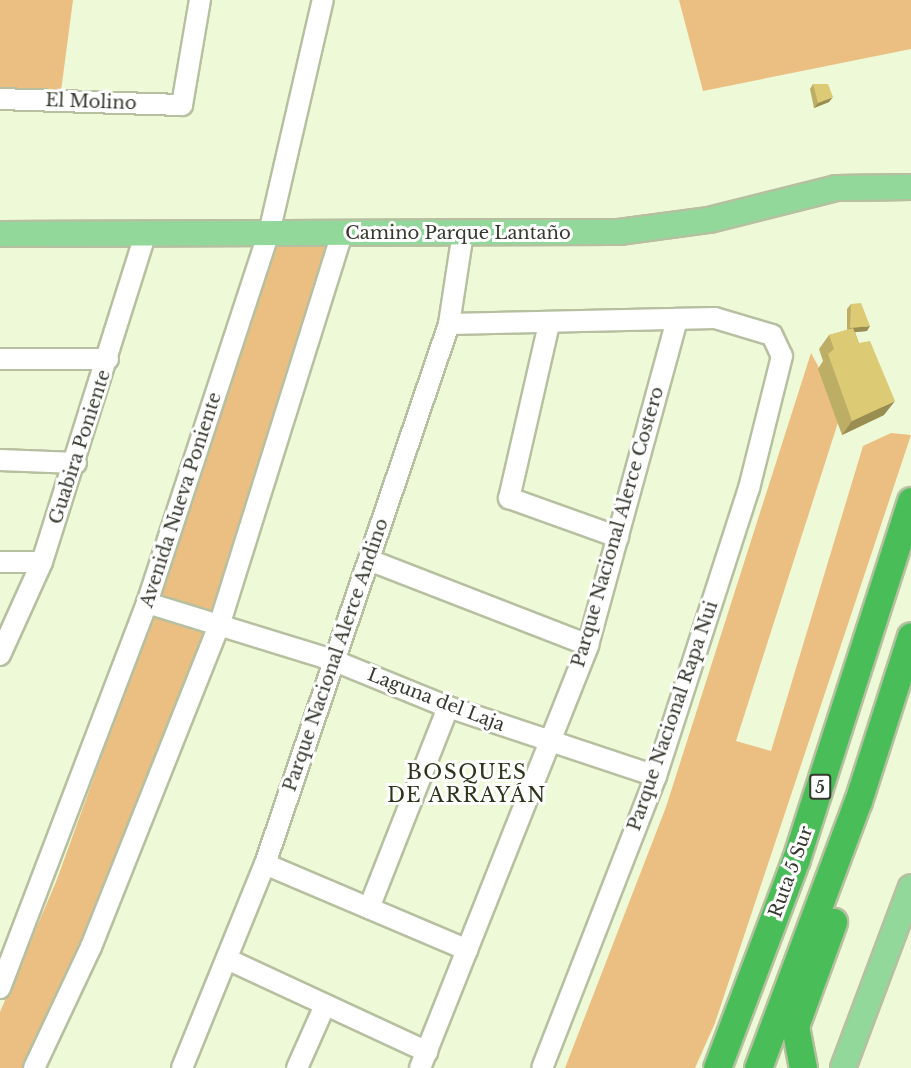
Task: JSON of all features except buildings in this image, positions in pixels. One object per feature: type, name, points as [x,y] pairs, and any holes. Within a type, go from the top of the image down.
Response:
[{"type":"highway","name":"Ruta 5 Sur","points":[[717,1068],[796,859],[911,501]]},
{"type":"highway","name":"5","points":[[758,1068],[858,801],[911,636]]},
{"type":"highway","points":[[803,1068],[795,1026],[850,872],[858,801]]},
{"type":"main road","name":"Camino Parque Lantaño","points":[[0,234],[342,234],[650,229],[709,220],[812,191],[911,187]]},
{"type":"main road","points":[[843,1068],[911,887]]},
{"type":"street","name":"El Molino","points":[[0,99],[182,105],[200,0]]},
{"type":"street","name":"Avenida Nueva Poniente","points":[[0,988],[147,603],[269,233],[323,0]]},
{"type":"street","name":"Guabira Poniente","points":[[0,655],[42,562],[76,464],[146,233]]},
{"type":"street","name":"Parque Nacional Alerce Andino","points":[[182,1068],[265,864],[449,324],[463,233]]},
{"type":"street","points":[[34,1068],[91,947],[219,626],[342,234]]},
{"type":"street","name":"Parque Nacional Rapa Nui","points":[[542,1068],[656,776],[749,488],[782,356],[772,335],[715,318],[676,319]]},
{"type":"street","points":[[449,324],[549,324],[676,319]]},
{"type":"street","name":"Parque Nacional Alerce Costero","points":[[423,1060],[588,645],[676,319]]},
{"type":"street","points":[[549,324],[510,498],[618,537]]},
{"type":"street","points":[[0,359],[108,359]]},
{"type":"street","points":[[0,460],[76,464]]},
{"type":"street","points":[[369,560],[588,645]]},
{"type":"street","points":[[0,562],[42,562]]},
{"type":"street","name":"Laguna del Laja","points":[[147,603],[335,661],[448,707],[656,776]]},
{"type":"street","points":[[369,908],[448,707]]},
{"type":"street","points":[[265,864],[468,950]]},
{"type":"street","points":[[227,959],[326,1005],[423,1060]]},
{"type":"street","points":[[297,1068],[326,1005]]},
{"type":"shaded area","points":[[0,0],[73,0],[61,91],[0,93]]},
{"type":"shaded area","points":[[679,0],[911,0],[911,49],[703,91]]},
{"type":"shaded area","points":[[332,243],[208,631],[110,879],[25,1068],[0,1068],[0,1012],[56,882],[160,595],[274,244]]},
{"type":"shaded area","points":[[811,353],[842,410],[736,741],[771,751],[863,446],[891,433],[911,435],[715,1023],[695,1068],[565,1068],[666,807]]},
{"type":"district","name":"BOSQUES DE ARRAYÁN","points":[[467,784]]}]
